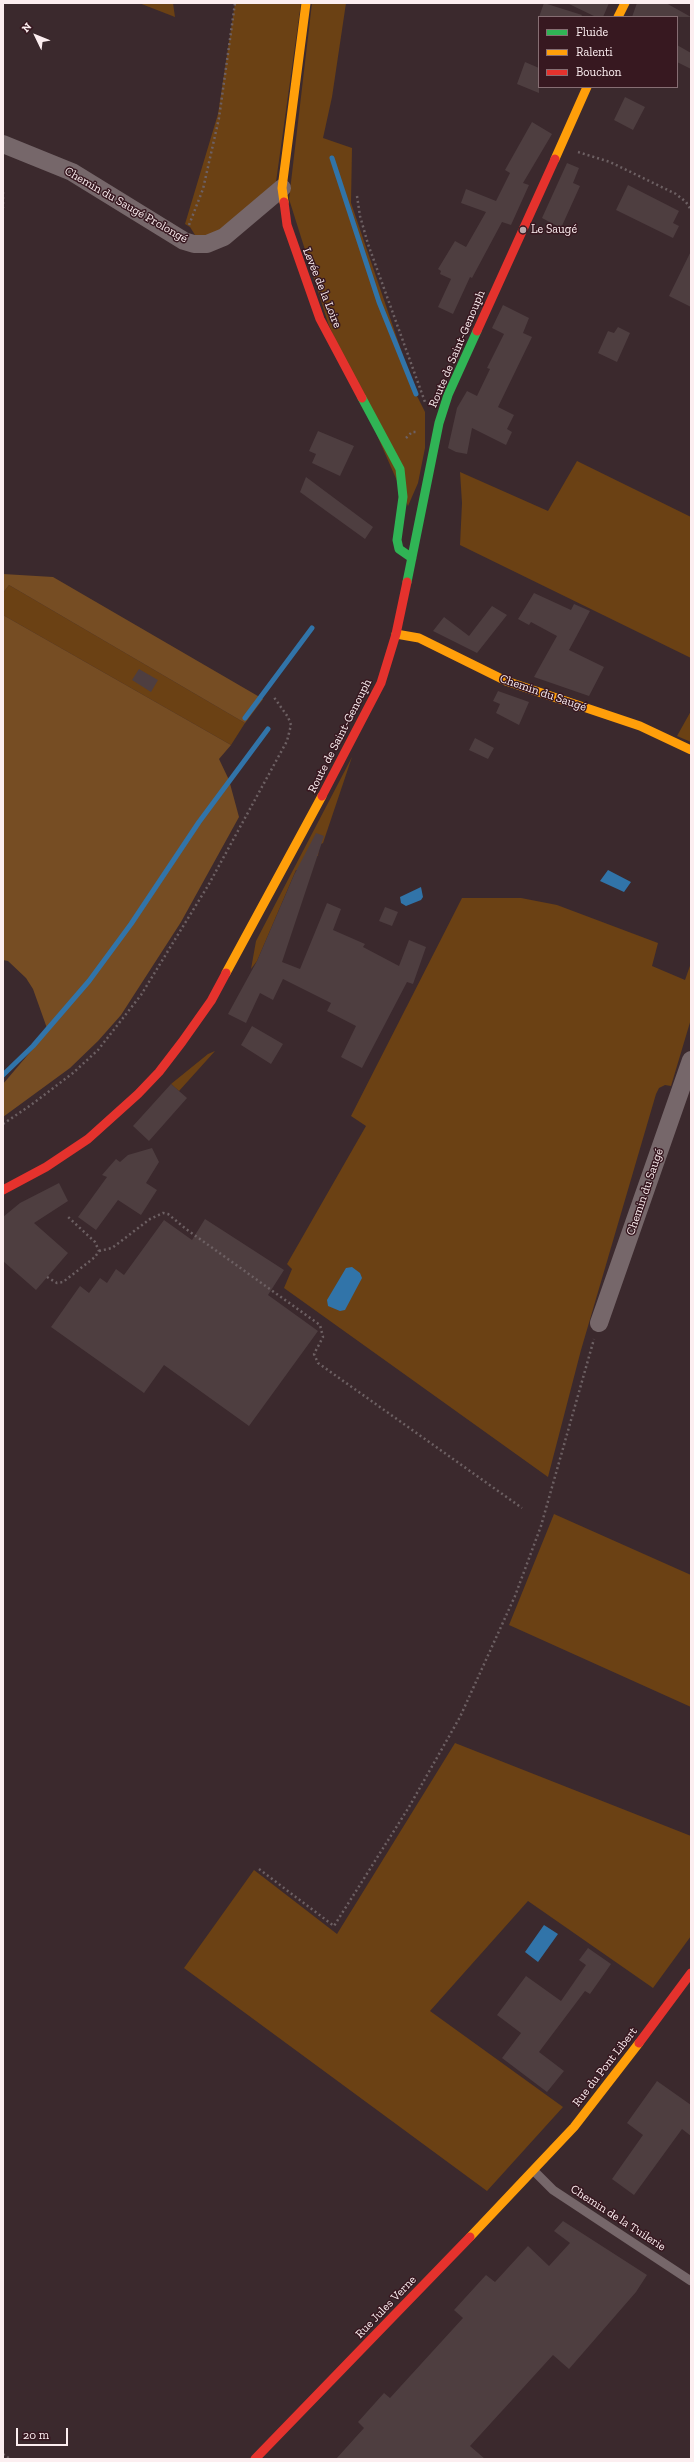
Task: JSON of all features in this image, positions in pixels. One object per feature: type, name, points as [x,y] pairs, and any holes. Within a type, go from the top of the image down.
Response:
[{"type":"street","name":"Levée de la Loire","points":[[306,3],[282,188],[286,225],[320,319],[400,469],[403,497],[397,540],[399,549],[405,555],[412,558]]},
{"type":"street","points":[[618,16],[625,3]]},
{"type":"street","name":"Route de Saint-Genouph","points":[[3,1190],[46,1167],[88,1139],[138,1094],[159,1072],[211,1001],[361,725],[381,683],[396,634],[439,423],[448,396],[587,88]]},
{"type":"street","name":"Chemin du Saugé Prolongé","points":[[3,144],[78,175],[184,241],[207,244],[224,237],[282,188]]},
{"type":"street","name":"Chemin du Saugé","points":[[396,634],[419,638],[506,681],[640,726],[691,750]]},
{"type":"street","name":"Chemin du Saugé","points":[[599,1324],[691,1060]]},
{"type":"street","name":"Rue du Pont Libert","points":[[534,2171],[574,2127],[620,2069],[691,1973]]},
{"type":"street","name":"Rue Jules Verne","points":[[255,2459],[534,2171]]},
{"type":"lane","name":"Chemin de la Tuilerie","points":[[534,2171],[553,2190],[691,2281]]},
{"type":"path","points":[[184,241],[202,189],[219,118],[235,3]]},
{"type":"path","points":[[560,147],[610,162],[676,194],[686,202],[691,210]]},
{"type":"path","points":[[3,192],[3,208]]},
{"type":"path","points":[[357,196],[368,244],[427,408]]},
{"type":"path","points":[[686,202],[691,202]]},
{"type":"path","points":[[403,444],[409,434],[421,432]]},
{"type":"path","points":[[3,1124],[73,1073],[98,1050],[121,1024],[141,995],[209,884],[287,741],[291,725],[288,717],[273,696]]},
{"type":"path","points":[[47,1277],[57,1283],[63,1282],[95,1257],[99,1251],[112,1248],[150,1219],[163,1213],[174,1217],[186,1229],[320,1325],[323,1337],[314,1354],[318,1363],[522,1508]]},
{"type":"path","points":[[66,1215],[95,1242],[99,1251]]},
{"type":"path","points":[[259,1868],[334,1926],[409,1807],[460,1717],[515,1596],[540,1526],[599,1324]]},
{"type":"path","points":[[3,2454],[10,2459]]},
{"type":"shaded area","points":[[139,3],[173,3],[175,17]]},
{"type":"shaded area","points":[[235,3],[301,3],[276,182],[215,236],[195,235],[190,227],[185,224],[218,114]]},
{"type":"shaded area","points":[[312,3],[346,3],[332,97],[323,138],[352,148],[351,203],[416,394],[425,412],[425,448],[418,483],[408,506],[328,323],[289,199]]},
{"type":"shaded area","points":[[577,461],[691,517],[691,658],[460,545],[462,503],[460,472],[548,511]]},
{"type":"shaded area","points":[[3,574],[53,577],[263,699],[245,723],[9,585],[3,593]]},
{"type":"shaded area","points":[[9,585],[245,723],[231,745],[3,615],[3,593]]},
{"type":"shaded area","points":[[3,615],[231,745],[219,759],[229,780],[239,817],[181,922],[121,1015],[98,1041],[70,1068],[3,1117],[3,1084],[48,1031],[33,989],[26,978],[8,961],[3,960]]},
{"type":"shaded area","points":[[691,711],[691,742],[677,736]]},
{"type":"shaded area","points":[[352,757],[323,843],[319,845],[318,856],[307,853],[298,870],[296,870],[257,961],[251,969],[256,941]]},
{"type":"shaded area","points":[[462,898],[521,898],[557,905],[658,943],[652,966],[685,980],[691,963],[691,1019],[671,1086],[665,1085],[659,1088],[656,1094],[581,1350],[548,1477],[284,1288],[292,1269],[287,1264],[366,1126],[351,1116]]},
{"type":"shaded area","points":[[215,1051],[179,1091],[171,1084],[208,1054]]},
{"type":"shaded area","points":[[554,1514],[691,1575],[691,1707],[509,1625]]},
{"type":"shaded area","points":[[455,1743],[691,1836],[691,1936],[653,1988],[528,1901],[430,2011],[563,2107],[487,2191],[184,1968],[254,1870],[337,1934]]},
{"type":"water","points":[[608,870],[631,882],[624,892],[600,881]]},
{"type":"water","points":[[421,887],[423,897],[421,900],[406,906],[401,903],[400,897]]},
{"type":"water","points":[[352,1267],[360,1273],[362,1278],[345,1310],[340,1311],[328,1306],[327,1300],[346,1268]]},
{"type":"water","points":[[544,1925],[558,1934],[538,1962],[525,1952]]},
{"type":"building","points":[[544,3],[582,15],[582,16],[539,16]]},
{"type":"building","points":[[567,3],[609,3],[603,16],[594,16]]},
{"type":"building","points":[[637,3],[666,3],[691,17],[678,16],[632,16]]},
{"type":"building","points":[[678,46],[691,53],[691,69],[678,62]]},
{"type":"building","points":[[525,62],[538,68],[539,93],[517,84]]},
{"type":"building","points":[[625,97],[645,107],[633,130],[614,120]]},
{"type":"building","points":[[532,122],[552,134],[523,183],[529,185],[511,225],[502,222],[472,278],[470,277],[453,314],[438,307],[451,279],[440,274],[441,271],[438,269],[455,241],[466,247],[486,212],[461,203],[466,189],[496,201],[510,173],[505,170]]},
{"type":"building","points":[[567,163],[579,168],[573,183],[580,186],[561,228],[542,218]]},
{"type":"building","points":[[628,185],[679,211],[673,223],[679,226],[673,238],[616,210]]},
{"type":"building","points":[[691,251],[691,307],[669,296]]},
{"type":"building","points":[[503,305],[529,318],[523,333],[532,337],[498,407],[514,415],[507,429],[512,432],[506,445],[472,428],[467,454],[456,452],[448,448],[457,408],[467,391],[477,396],[490,369],[487,368],[504,334],[492,328]]},
{"type":"building","points":[[618,327],[630,333],[617,362],[598,353],[608,331],[614,333]]},
{"type":"building","points":[[318,431],[354,446],[340,476],[312,463],[316,454],[309,451]]},
{"type":"building","points":[[306,477],[373,527],[365,539],[300,492]]},
{"type":"building","points":[[534,593],[571,610],[574,604],[590,611],[569,650],[604,667],[589,696],[534,677],[557,636],[531,622],[529,625],[518,619]]},
{"type":"building","points":[[492,606],[507,615],[477,653],[433,631],[444,617],[469,636]]},
{"type":"building","points":[[139,669],[158,680],[151,692],[132,680]]},
{"type":"building","points":[[498,691],[529,702],[519,725],[496,713],[500,704],[493,701]]},
{"type":"building","points":[[475,738],[494,748],[488,759],[469,750]]},
{"type":"building","points":[[316,833],[324,836],[282,962],[300,969],[327,903],[341,909],[333,930],[365,944],[363,947],[399,966],[409,940],[426,947],[413,984],[407,982],[362,1068],[341,1057],[356,1026],[327,1011],[331,1003],[283,979],[273,1000],[260,993],[246,1023],[228,1014],[257,961],[294,875]]},
{"type":"building","points":[[385,907],[398,912],[392,926],[379,921]]},
{"type":"building","points":[[252,1026],[283,1044],[271,1064],[241,1045]]},
{"type":"building","points":[[171,1084],[187,1098],[149,1141],[133,1126]]},
{"type":"building","points":[[152,1148],[159,1162],[146,1183],[157,1190],[141,1215],[118,1200],[96,1230],[78,1217],[107,1177],[102,1175],[116,1159],[120,1162],[128,1155]]},
{"type":"building","points":[[59,1183],[68,1201],[34,1223],[68,1253],[36,1290],[3,1261],[3,1217],[20,1203]]},
{"type":"building","points":[[205,1219],[284,1270],[268,1295],[318,1331],[249,1426],[164,1365],[144,1393],[51,1327],[80,1286],[89,1293],[100,1278],[107,1283],[116,1269],[124,1275],[164,1220],[192,1240]]},
{"type":"building","points":[[588,1948],[611,1964],[590,1994],[585,1991],[539,2052],[564,2071],[547,2092],[502,2058],[521,2033],[497,2015],[526,1976],[561,2001],[586,1965],[579,1960]]},
{"type":"building","points":[[657,2081],[691,2105],[691,2136],[682,2129],[634,2195],[612,2179],[643,2135],[627,2123]]},
{"type":"building","points":[[563,2221],[647,2275],[636,2292],[569,2369],[553,2355],[470,2446],[485,2459],[336,2459],[364,2428],[358,2422],[384,2393],[390,2398],[463,2318],[454,2310],[486,2275],[495,2282],[528,2246],[549,2266],[570,2243],[554,2231]]},
{"type":"waterway","points":[[332,158],[379,302],[416,394]]},
{"type":"waterway","points":[[245,718],[312,628]]},
{"type":"waterway","points":[[3,1075],[33,1046],[89,981],[131,924],[199,822],[268,729]]},
{"type":"traffic: fast","points":[[407,582],[439,423],[448,395],[477,331]]},
{"type":"traffic: fast","points":[[362,398],[400,469],[403,497],[397,540],[399,549],[412,558]]},
{"type":"traffic: slow","points":[[284,202],[282,188],[306,3]]},
{"type":"traffic: slow","points":[[618,16],[625,3]]},
{"type":"traffic: slow","points":[[555,159],[587,88]]},
{"type":"traffic: slow","points":[[396,634],[419,638],[506,681],[640,726],[691,750]]},
{"type":"traffic: slow","points":[[226,973],[322,796]]},
{"type":"traffic: slow","points":[[470,2237],[574,2127],[639,2043]]},
{"type":"traffic: jam","points":[[477,331],[555,159]]},
{"type":"traffic: jam","points":[[284,202],[287,225],[320,319],[362,398]]},
{"type":"traffic: jam","points":[[322,796],[381,683],[396,634],[407,582]]},
{"type":"traffic: jam","points":[[3,1190],[46,1167],[88,1139],[138,1094],[159,1072],[182,1042],[211,1001],[226,973]]},
{"type":"traffic: jam","points":[[639,2043],[691,1973]]},
{"type":"traffic: jam","points":[[255,2459],[470,2237]]},
{"type":"place","name":"Le Saugé","points":[[523,230]]}]
